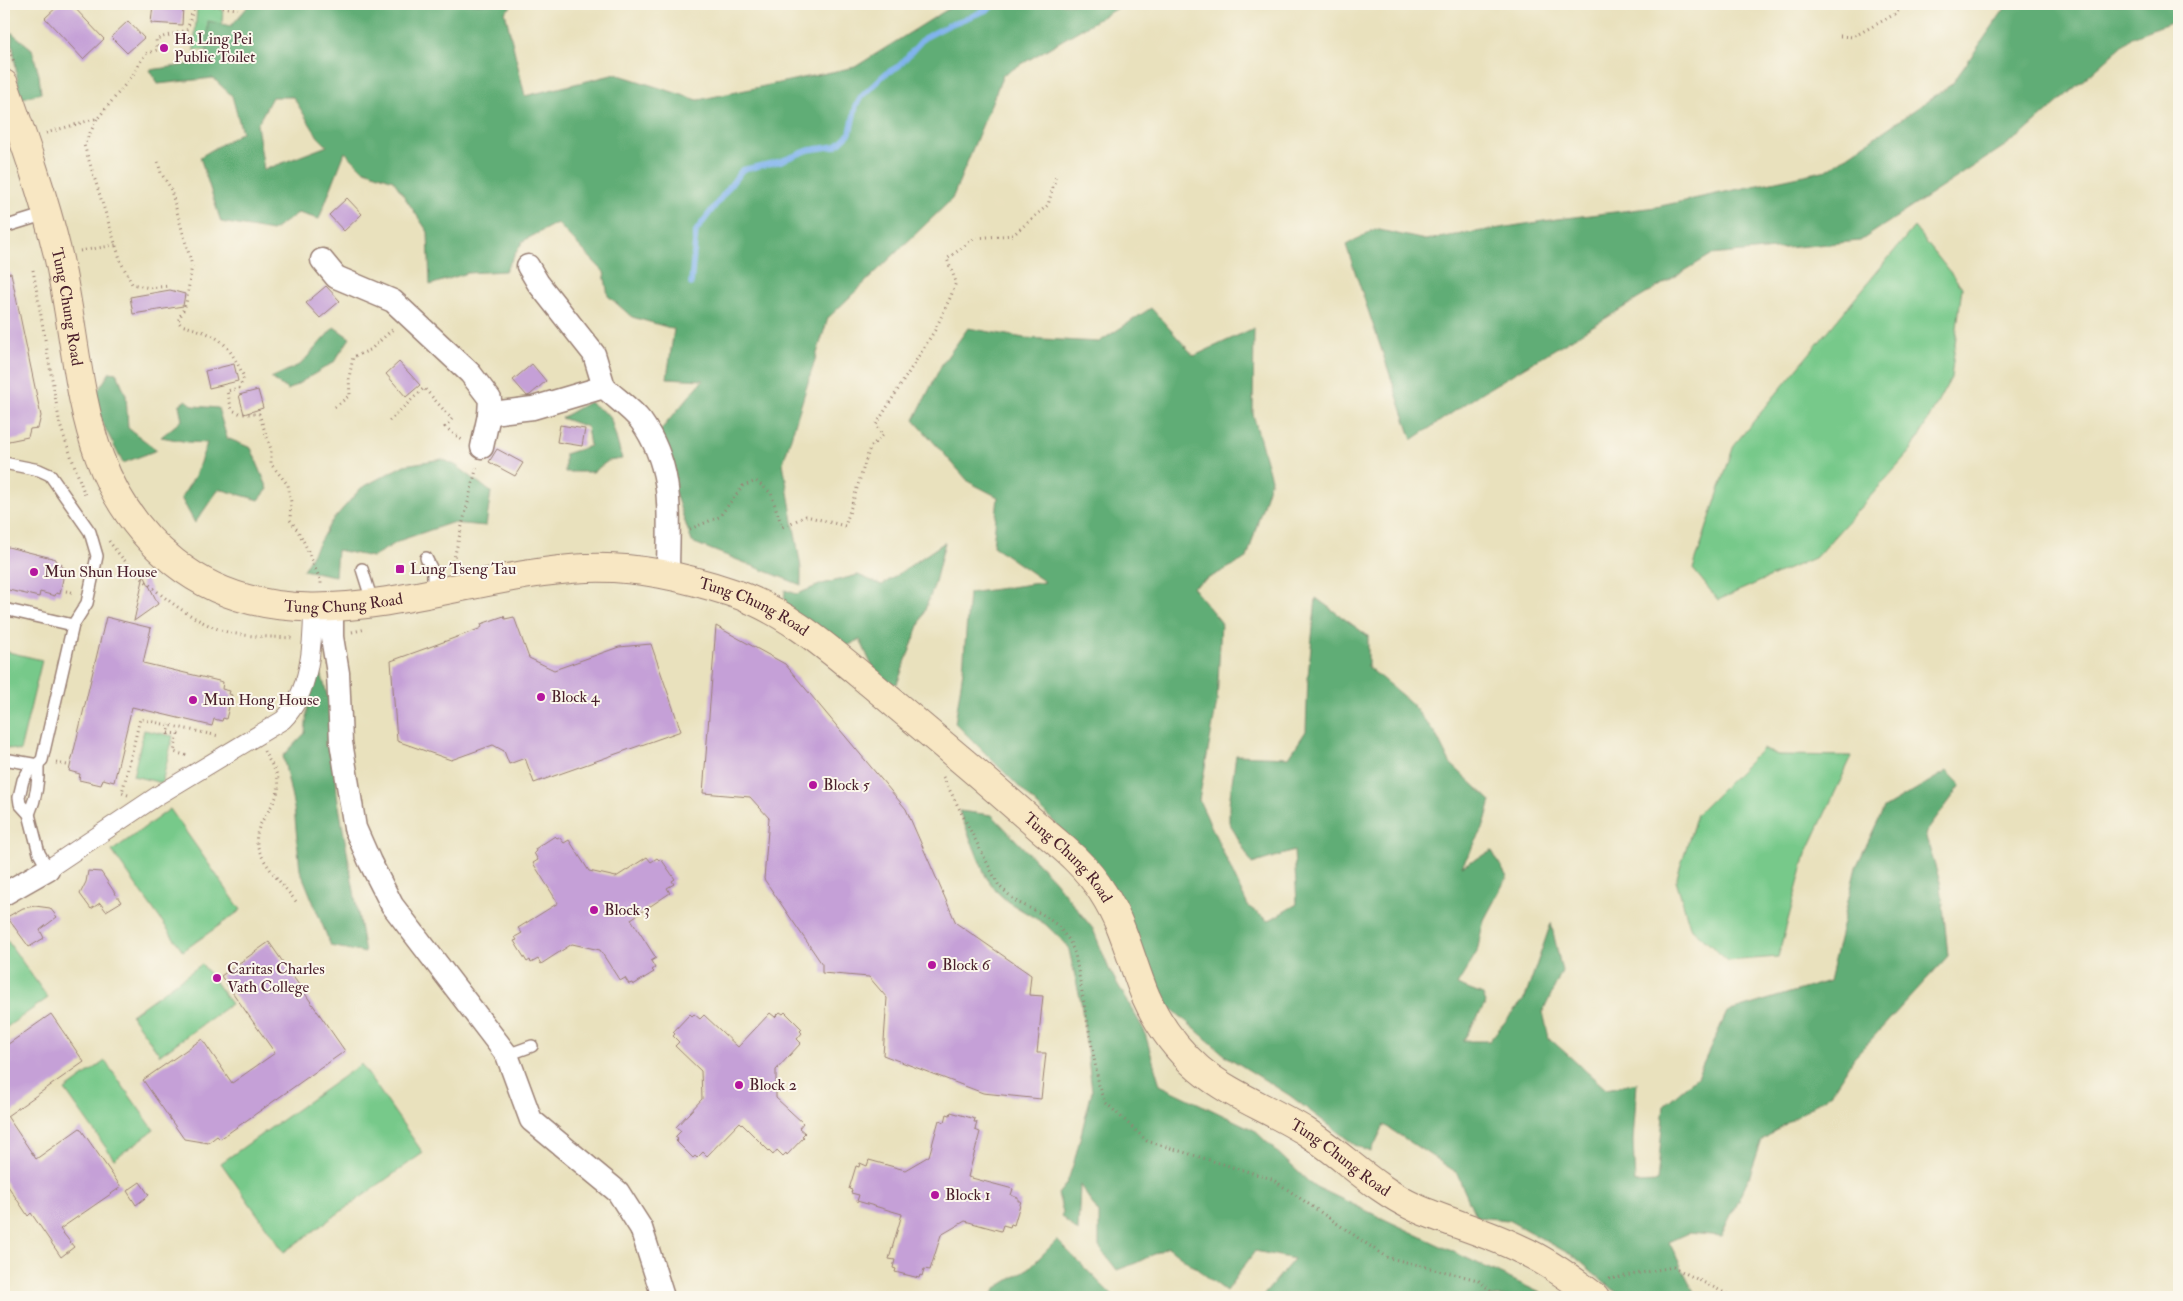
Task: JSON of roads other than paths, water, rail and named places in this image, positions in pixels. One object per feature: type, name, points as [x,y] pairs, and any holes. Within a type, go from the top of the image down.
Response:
[{"type":"main road","name":"Tung Chung Road","points":[[10,77],[20,129],[59,261],[89,427],[106,474],[126,510],[149,539],[174,562],[204,581],[253,600],[322,603],[373,615],[439,579],[491,580],[561,570],[670,563],[778,613],[814,637],[1072,856],[1090,874],[1112,909],[1146,997],[1162,1028],[1198,1068],[1239,1095],[1305,1131],[1399,1200],[1440,1218],[1517,1247],[1551,1266],[1587,1291]]},
{"type":"street","points":[[322,260],[336,277],[393,301],[470,373],[490,400],[489,415],[482,447]]},
{"type":"street","points":[[528,266],[538,284],[594,354],[604,387],[640,420],[660,453],[670,498],[670,563]]},
{"type":"street","points":[[489,415],[533,408],[604,387]]},
{"type":"street","points":[[322,603],[332,637],[338,673],[341,742],[355,828],[392,905],[507,1055],[532,1120],[618,1192],[641,1228],[663,1297]]},
{"type":"street","points":[[4,894],[48,869],[150,801],[282,720],[291,711],[299,697],[322,603]]},
{"type":"lane","points":[[4,227],[46,214]]},
{"type":"lane","points":[[4,462],[39,470],[50,476],[90,532],[97,556],[87,603],[73,625],[42,760],[28,772],[23,780],[19,797],[20,804],[29,814],[39,854],[48,869]]},
{"type":"lane","points":[[426,558],[439,579]]},
{"type":"lane","points":[[362,569],[373,615]]},
{"type":"lane","points":[[4,609],[73,625]]},
{"type":"lane","points":[[4,759],[38,765]]},
{"type":"lane","points":[[29,814],[39,780],[38,765]]},
{"type":"lane","points":[[507,1055],[532,1046]]},
{"type":"waterway","points":[[691,284],[696,231],[742,170],[781,161],[809,150],[836,146],[850,133],[856,106],[861,97],[885,74],[899,66],[924,38],[949,25],[987,10],[996,4]]},
{"type":"place","name":"Ha Ling Pei Public Toilet","points":[[164,48]]},
{"type":"place","name":"Lung Tseng Tau","points":[[400,569]]},
{"type":"place","name":"Mun Shun House","points":[[34,572]]},
{"type":"place","name":"Block 4","points":[[541,697]]},
{"type":"place","name":"Mun Hong House","points":[[193,700]]},
{"type":"place","name":"Block 5","points":[[813,785]]},
{"type":"place","name":"Block 3","points":[[594,910]]},
{"type":"place","name":"Block 6","points":[[932,965]]},
{"type":"place","name":"Caritas Charles Vath College","points":[[217,978]]},
{"type":"place","name":"Block 2","points":[[739,1085]]},
{"type":"place","name":"Block 1","points":[[935,1195]]}]
